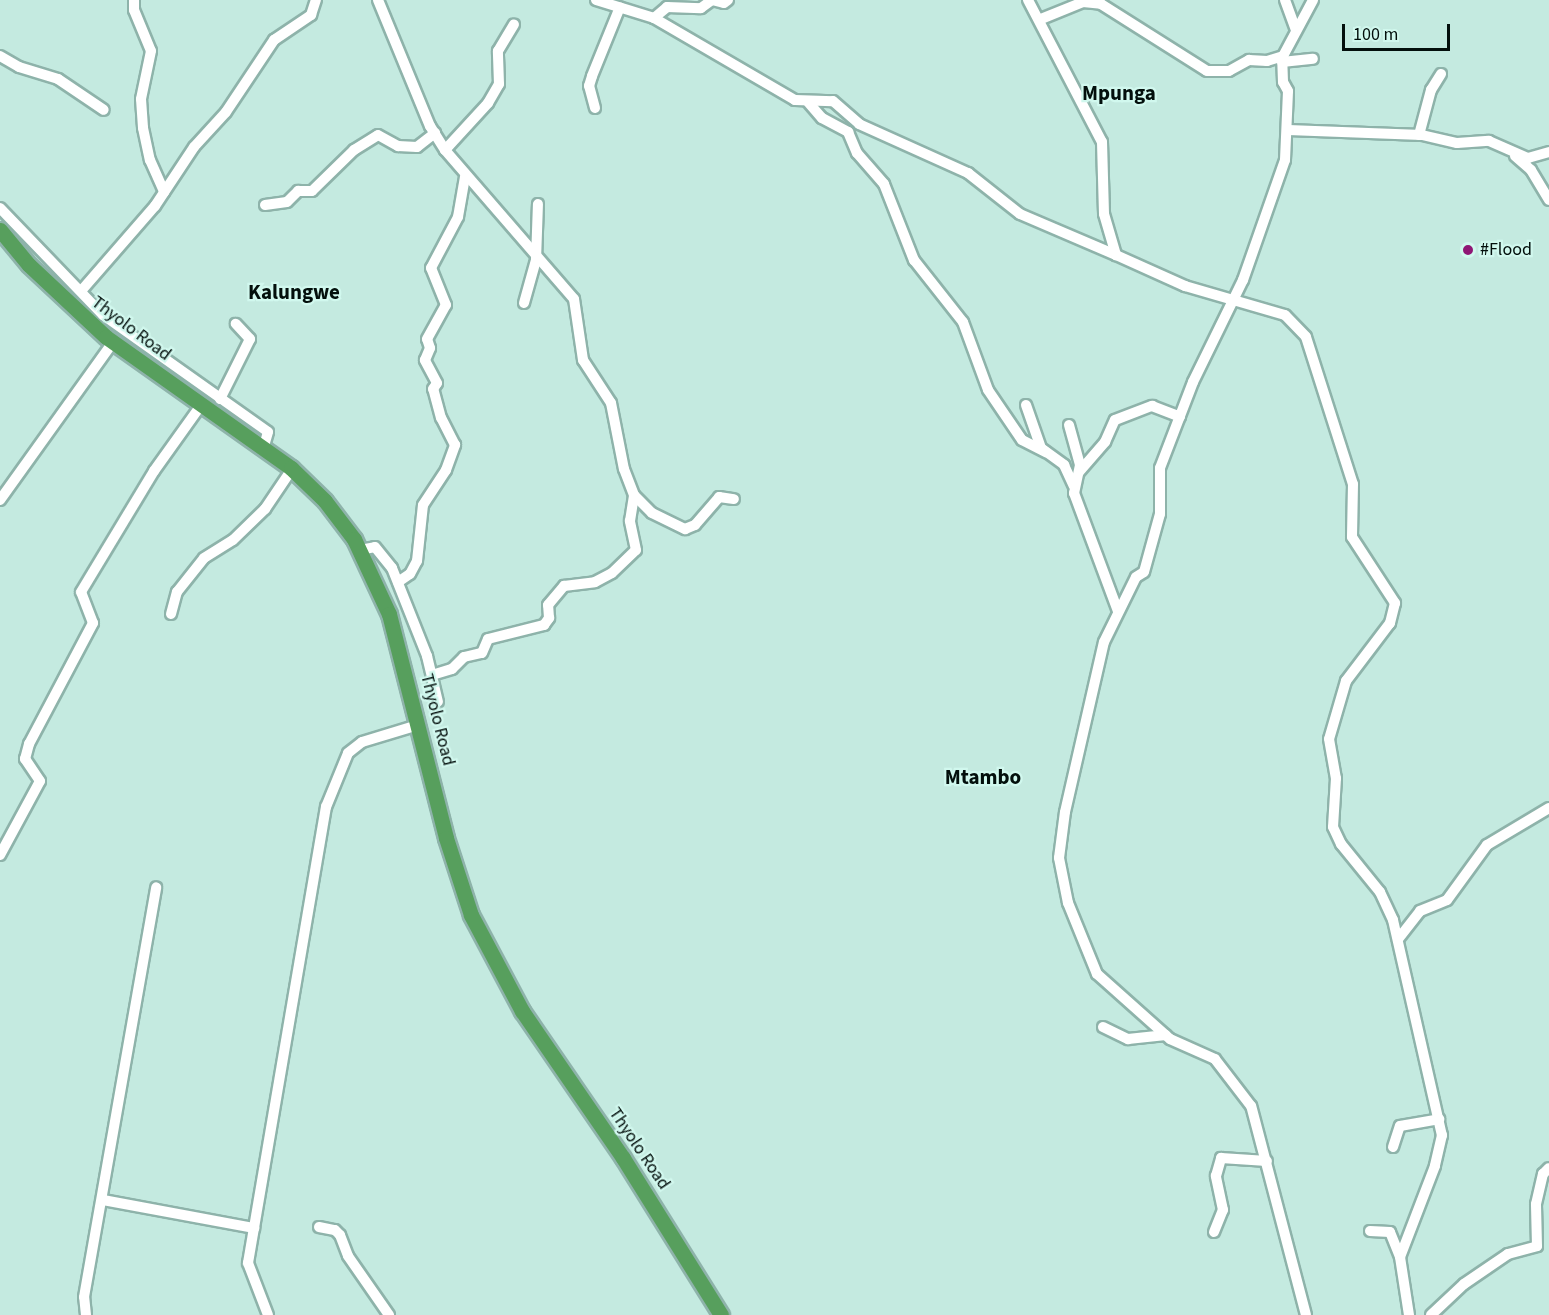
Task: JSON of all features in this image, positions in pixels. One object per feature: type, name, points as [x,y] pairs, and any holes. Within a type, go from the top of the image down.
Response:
[{"type":"highway","name":"Thyolo Road","points":[[0,230],[75,311],[113,342],[201,405],[264,446],[292,469],[325,501],[360,550],[389,614],[460,886],[485,946],[522,1011],[623,1158],[721,1315]]},
{"type":"street","points":[[134,0],[134,10],[151,51],[141,99],[143,128],[150,160],[164,192]]},
{"type":"street","points":[[81,291],[164,192],[203,136],[226,112],[274,40],[311,15],[316,0]]},
{"type":"street","points":[[378,0],[435,133],[445,150],[465,177],[535,250],[574,299],[583,360],[612,403],[624,469],[634,495],[652,513],[685,529],[694,525],[719,497],[734,499]]},
{"type":"street","points":[[596,0],[654,18],[795,100],[832,101],[859,124],[968,173],[1020,214],[1116,255],[1140,269],[1233,301],[1285,315],[1306,337],[1353,484],[1352,537],[1395,603],[1390,623],[1346,681],[1329,739],[1336,778],[1333,827],[1341,844],[1384,898],[1399,938],[1410,1002],[1442,1135],[1438,1156],[1400,1257]]},
{"type":"street","points":[[654,18],[667,7],[701,8],[712,0],[724,3],[728,0]]},
{"type":"street","points":[[1028,0],[1041,19],[1102,142],[1104,214],[1116,255]]},
{"type":"street","points":[[1285,0],[1296,30]]},
{"type":"street","points":[[1306,1315],[1254,1112],[1244,1094],[1213,1058],[1166,1035],[1097,974],[1076,928],[1060,875],[1065,812],[1104,642],[1136,577],[1144,572],[1160,514],[1160,468],[1193,382],[1233,301],[1285,160],[1288,91],[1282,59],[1312,0]]},
{"type":"street","points":[[1041,19],[1083,2],[1101,4],[1207,71],[1229,71],[1249,60],[1313,58]]},
{"type":"street","points":[[595,108],[589,86],[620,7]]},
{"type":"street","points":[[445,150],[488,103],[499,84],[498,51],[513,24]]},
{"type":"street","points":[[0,56],[19,67],[58,79],[104,110]]},
{"type":"street","points":[[1419,135],[1431,90],[1441,74]]},
{"type":"street","points":[[808,102],[822,118],[848,132],[857,153],[884,184],[914,260],[963,322],[988,390],[1022,440],[1046,452]]},
{"type":"street","points":[[1288,130],[1419,135],[1457,143],[1489,141],[1528,158],[1549,152]]},
{"type":"street","points":[[265,205],[287,202],[297,190],[312,190],[354,150],[378,135],[398,146],[417,147],[435,133]]},
{"type":"street","points":[[1508,151],[1531,170],[1549,200]]},
{"type":"street","points":[[398,582],[410,573],[417,561],[423,505],[446,470],[455,445],[441,418],[432,368],[424,360],[430,348],[427,339],[446,305],[431,268],[458,217],[465,177]]},
{"type":"street","points":[[524,303],[536,260],[535,250],[540,228],[538,204]]},
{"type":"street","points":[[0,208],[103,315],[268,432],[264,446]]},
{"type":"street","points":[[220,399],[250,339],[236,324]]},
{"type":"street","points":[[0,500],[113,342]]},
{"type":"street","points":[[0,855],[40,781],[25,759],[29,744],[93,623],[81,592],[154,471],[201,405]]},
{"type":"street","points":[[1026,405],[1041,448],[1065,465],[1074,486],[1087,534],[1118,612]]},
{"type":"street","points":[[1074,486],[1079,472],[1105,442],[1115,420],[1152,406],[1180,417]]},
{"type":"street","points":[[1069,425],[1078,451],[1079,472]]},
{"type":"street","points":[[171,614],[177,592],[204,558],[233,540],[265,509],[292,469]]},
{"type":"street","points":[[432,675],[452,669],[464,657],[483,653],[488,639],[544,626],[549,618],[548,605],[564,586],[595,582],[612,573],[636,550],[630,521],[634,495]]},
{"type":"street","points":[[360,550],[370,546],[380,551],[398,582],[432,675],[438,702]]},
{"type":"street","points":[[268,1315],[249,1270],[254,1228],[326,807],[342,762],[355,747],[418,725]]},
{"type":"street","points":[[1399,938],[1420,911],[1447,900],[1488,843],[1549,808]]},
{"type":"street","points":[[86,1315],[84,1297],[103,1200],[156,887]]},
{"type":"street","points":[[1103,1027],[1128,1039],[1166,1035]]},
{"type":"street","points":[[1393,1147],[1400,1126],[1439,1119]]},
{"type":"street","points":[[1214,1232],[1223,1210],[1216,1176],[1221,1158],[1267,1161]]},
{"type":"street","points":[[1431,1315],[1464,1284],[1508,1254],[1537,1246],[1536,1203],[1543,1174],[1549,1168]]},
{"type":"street","points":[[103,1200],[254,1228]]},
{"type":"street","points":[[319,1227],[340,1235],[348,1256],[389,1315]]},
{"type":"street","points":[[1370,1231],[1390,1232],[1400,1257],[1409,1315]]},
{"type":"place","name":"#Flood","points":[[1468,250]]},
{"type":"district","name":"Mpunga","points":[[1119,93]]},
{"type":"district","name":"Kalungwe","points":[[294,292]]},
{"type":"district","name":"Mtambo","points":[[983,777]]}]
